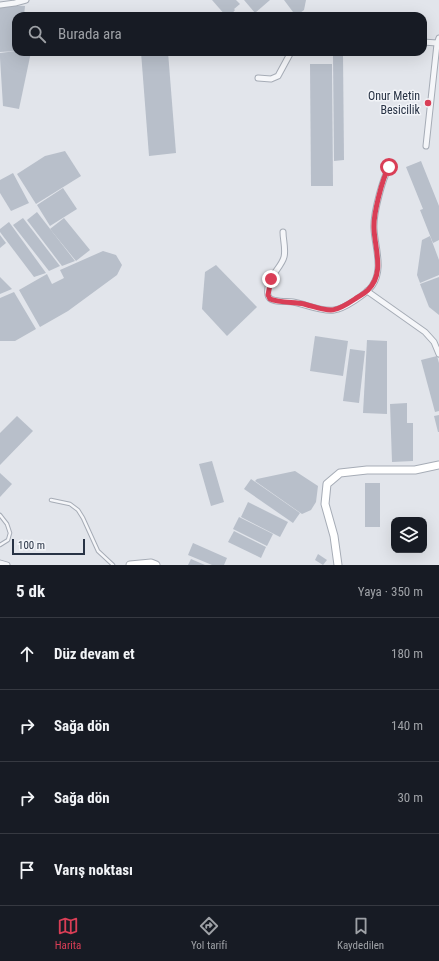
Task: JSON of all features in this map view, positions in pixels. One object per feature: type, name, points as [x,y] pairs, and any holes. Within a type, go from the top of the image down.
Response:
[{"type":"main road","points":[[338,565],[334,536],[325,504],[327,484],[340,473],[367,470],[415,470],[439,464]]},
{"type":"main road","points":[[130,565],[156,565]]},
{"type":"street","points":[[0,4],[15,3],[26,0]]},
{"type":"street","points":[[426,146],[438,40],[427,41]]},
{"type":"street","points":[[258,78],[271,79],[278,76],[289,56]]},
{"type":"street","points":[[282,232],[285,254],[270,282],[268,295],[270,299],[303,304],[330,311],[344,307],[367,291],[374,282],[378,273],[378,258],[374,228],[376,212],[386,171],[393,163]]},
{"type":"street","points":[[367,291],[425,332],[434,342],[439,354]]},
{"type":"street","points":[[0,563],[7,565]]},
{"type":"lane","points":[[51,500],[70,504],[76,508],[83,518],[98,551],[113,565]]},
{"type":"lane","points":[[0,515],[7,524],[10,533],[8,540],[0,545]]},
{"type":"building","points":[[212,0],[236,0],[240,4],[234,9],[233,12],[222,12]]},
{"type":"building","points":[[244,0],[270,0],[256,12],[254,12]]},
{"type":"building","points":[[284,0],[306,0],[304,10],[301,12],[293,12]]},
{"type":"building","points":[[0,5],[25,6],[24,12],[12,12],[12,51],[0,52]]},
{"type":"building","points":[[12,52],[12,56],[30,56],[19,109],[3,106],[0,53]]},
{"type":"building","points":[[141,56],[168,56],[176,153],[149,156]]},
{"type":"building","points":[[333,56],[343,56],[344,160],[334,161]]},
{"type":"building","points":[[310,64],[332,64],[333,186],[311,186]]},
{"type":"building","points":[[65,151],[81,176],[36,204],[17,174],[45,156]]},
{"type":"building","points":[[421,161],[439,206],[439,240],[433,243],[420,210],[423,209],[406,167]]},
{"type":"building","points":[[13,173],[29,203],[11,211],[0,193],[0,180]]},
{"type":"building","points":[[63,188],[77,209],[50,226],[37,205]]},
{"type":"building","points":[[37,212],[75,261],[62,266],[27,220]]},
{"type":"building","points":[[23,218],[60,266],[49,271],[13,225]]},
{"type":"building","points":[[64,218],[90,250],[76,261],[50,229]]},
{"type":"building","points":[[9,222],[46,273],[34,277],[0,232],[0,229]]},
{"type":"building","points":[[0,235],[6,243],[0,248]]},
{"type":"building","points":[[430,236],[439,260],[439,275],[420,283],[417,275],[422,240]]},
{"type":"building","points":[[103,251],[116,255],[122,265],[117,275],[68,311],[40,327],[19,290],[47,274],[52,284],[64,278],[60,270]]},
{"type":"building","points":[[216,265],[257,307],[227,336],[202,309],[205,272]]},
{"type":"building","points":[[0,277],[12,289],[0,294]]},
{"type":"building","points":[[439,277],[439,315],[429,307],[420,284]]},
{"type":"building","points":[[14,292],[36,329],[15,341],[0,341],[0,298]]},
{"type":"building","points":[[315,336],[348,341],[343,376],[310,371]]},
{"type":"building","points":[[367,340],[387,341],[387,414],[363,413]]},
{"type":"building","points":[[350,349],[365,351],[359,403],[343,401]]},
{"type":"building","points":[[437,356],[439,363],[439,411],[435,412],[421,360]]},
{"type":"building","points":[[407,403],[407,423],[413,423],[413,461],[392,462],[390,404]]},
{"type":"building","points":[[439,415],[439,432],[438,432],[434,416]]},
{"type":"building","points":[[17,416],[33,431],[0,465],[0,433]]},
{"type":"building","points":[[212,461],[224,502],[211,506],[199,464]]},
{"type":"building","points":[[295,471],[318,486],[316,502],[311,510],[302,514],[255,481],[257,479]]},
{"type":"building","points":[[0,473],[12,484],[0,497]]},
{"type":"building","points":[[251,479],[300,513],[293,523],[244,489]]},
{"type":"building","points":[[365,483],[380,483],[380,527],[365,527]]},
{"type":"building","points":[[248,502],[288,522],[280,537],[241,517]]},
{"type":"building","points":[[239,517],[273,534],[267,546],[233,529]]},
{"type":"building","points":[[234,531],[266,547],[261,558],[228,542]]},
{"type":"building","points":[[193,543],[227,558],[224,565],[212,565],[188,555]]},
{"type":"building","points":[[318,554],[327,560],[323,565],[315,560]]},
{"type":"building","points":[[191,559],[205,565],[188,565]]},
{"type":"place","name":"Onur Metin Besicilik","points":[[428,103]]},
{"type":"route","points":[[271,279],[268,295],[270,299],[303,304],[326,311],[344,307],[367,291],[372,286],[378,273],[378,258],[374,228],[383,180],[389,167]]}]
